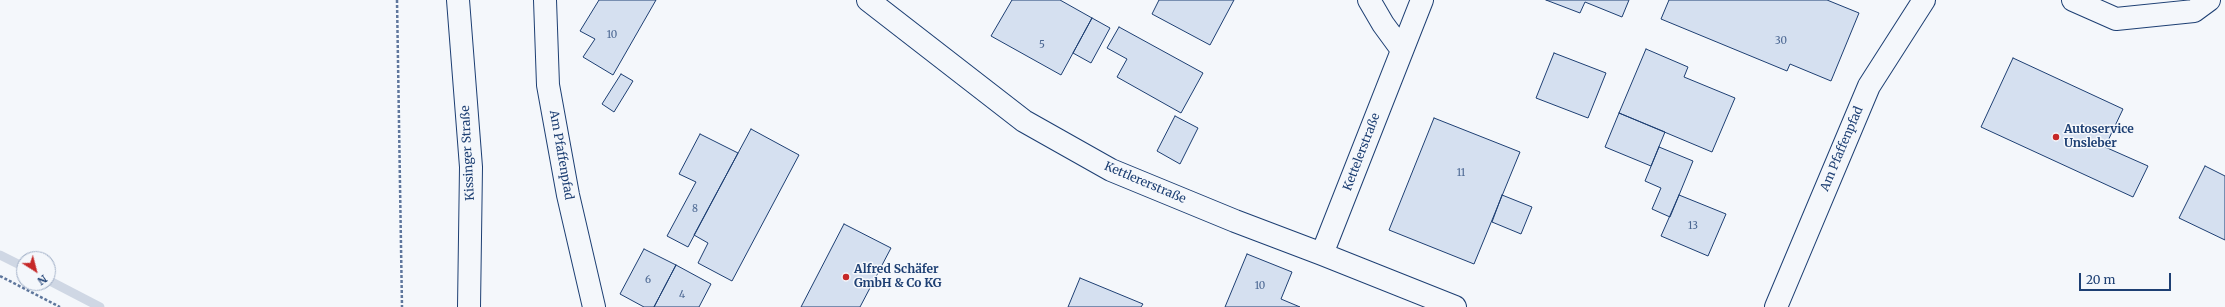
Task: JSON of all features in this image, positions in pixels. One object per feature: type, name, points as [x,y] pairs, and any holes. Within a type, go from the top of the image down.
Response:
[{"type":"street","name":"Kissinger Straße","points":[[458,0],[471,167],[469,307]]},
{"type":"street","name":"Am Pfaffenpfad","points":[[545,0],[548,85],[568,195],[594,307]]},
{"type":"street","name":"Kettlererstraße","points":[[868,0],[1024,121],[1104,166],[1235,221],[1455,307]]},
{"type":"street","points":[[1369,0],[1383,24],[1402,50]]},
{"type":"street","name":"Kettelerstraße","points":[[1322,254],[1422,0]]},
{"type":"street","name":"Am Pfaffenpfad","points":[[1776,307],[1869,86],[1924,0]]},
{"type":"street","points":[[2073,0],[2116,19],[2194,11],[2209,0]]},
{"type":"path","points":[[397,0],[402,307]]},
{"type":"path","points":[[0,276],[60,307]]},
{"type":"building","points":[[599,0],[656,0],[613,75],[583,57],[595,39],[580,31]]},
{"type":"building","points":[[1012,0],[1060,0],[1092,18],[1061,75],[991,36]]},
{"type":"building","points":[[1159,0],[1234,0],[1210,45],[1152,14]]},
{"type":"building","points":[[1546,0],[1629,0],[1622,17],[1585,2],[1580,13]]},
{"type":"building","points":[[1669,0],[1827,0],[1859,13],[1831,81],[1790,64],[1787,71],[1661,19]]},
{"type":"building","points":[[1092,18],[1110,28],[1091,63],[1073,53]]},
{"type":"building","points":[[1119,27],[1203,73],[1181,113],[1117,77],[1127,59],[1107,48]]},
{"type":"building","points":[[1646,49],[1688,67],[1684,77],[1735,98],[1712,152],[1619,113]]},
{"type":"building","points":[[1554,53],[1606,73],[1588,118],[1536,98]]},
{"type":"building","name":"Autoservice Unsleber","points":[[2013,58],[2123,109],[2105,147],[2148,166],[2133,197],[1981,127]]},
{"type":"building","points":[[621,74],[633,81],[614,112],[602,104]]},
{"type":"building","points":[[1619,113],[1665,132],[1651,166],[1605,147]]},
{"type":"building","points":[[1175,116],[1198,128],[1180,164],[1157,151]]},
{"type":"building","points":[[1434,118],[1520,152],[1474,264],[1389,230]]},
{"type":"building","points":[[751,129],[799,155],[732,281],[698,263],[708,243],[694,235]]},
{"type":"building","points":[[700,134],[738,153],[688,247],[667,236],[696,182],[679,174]]},
{"type":"building","points":[[1659,147],[1693,161],[1670,217],[1652,209],[1661,188],[1645,181]]},
{"type":"building","points":[[2205,166],[2225,176],[2225,240],[2179,218]]},
{"type":"building","points":[[1502,195],[1532,207],[1521,234],[1492,222]]},
{"type":"building","points":[[1679,195],[1726,214],[1708,256],[1661,236]]},
{"type":"building","name":"Alfred Schäfer GmbH & Co KG","points":[[844,224],[891,248],[860,307],[801,307]]},
{"type":"building","points":[[644,249],[676,265],[654,307],[644,307],[620,294]]},
{"type":"building","points":[[1247,254],[1292,272],[1281,299],[1300,307],[1225,307]]},
{"type":"building","points":[[676,265],[711,284],[699,307],[654,307]]},
{"type":"building","points":[[1080,278],[1143,304],[1141,307],[1068,307]]},
{"type":"waterway","points":[[0,255],[16,263]]},
{"type":"waterway","points":[[56,284],[100,307]]},
{"type":"place","name":"Autoservice Unsleber","points":[[2056,137]]},
{"type":"place","name":"Alfred Schäfer GmbH & Co KG","points":[[846,277]]}]
